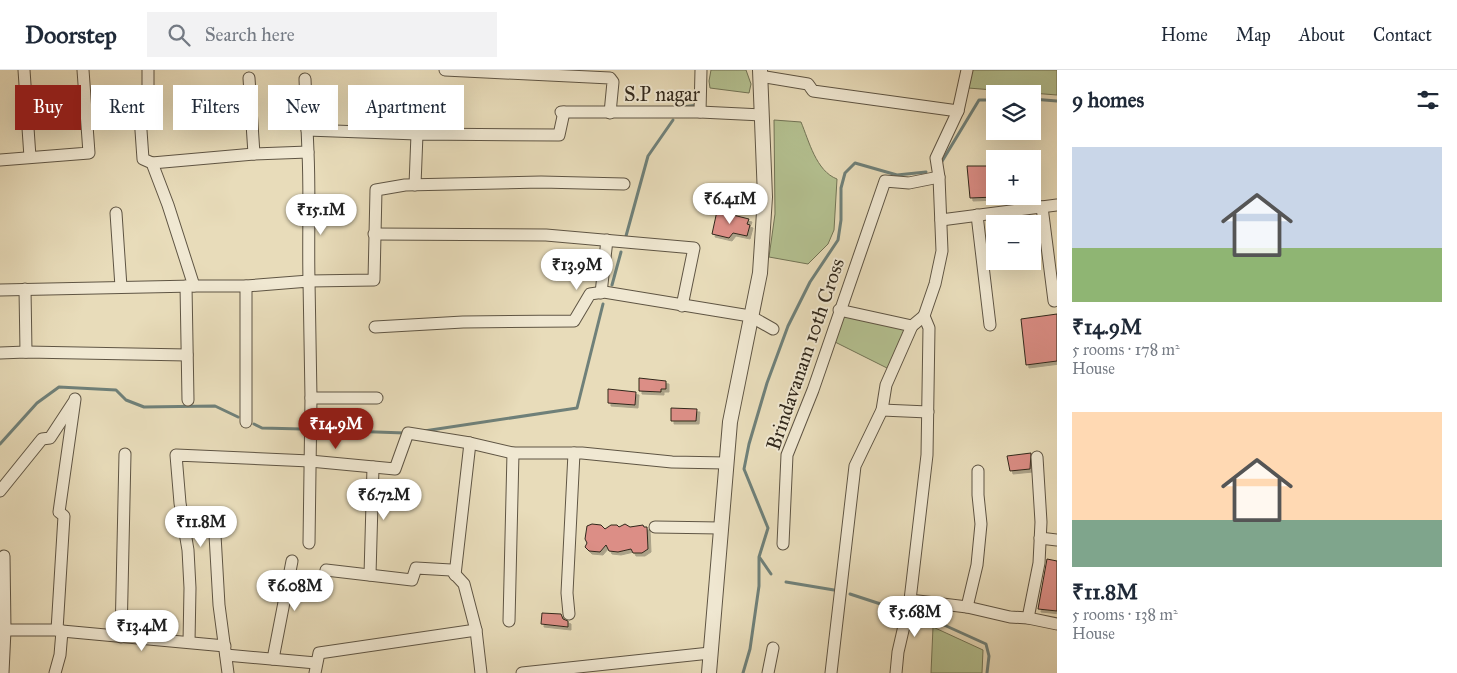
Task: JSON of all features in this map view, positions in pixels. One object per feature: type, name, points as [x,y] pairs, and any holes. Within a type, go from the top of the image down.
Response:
[{"type":"street","points":[[24,70],[30,157]]},
{"type":"street","points":[[0,160],[89,153],[83,70]]},
{"type":"street","points":[[148,70],[148,92],[139,102],[143,159],[152,163],[254,154],[308,152]]},
{"type":"street","points":[[445,70],[610,78],[613,82],[610,113]]},
{"type":"street","points":[[700,112],[701,70]]},
{"type":"street","points":[[831,673],[855,466],[882,410],[886,385],[912,326],[924,316],[935,284],[942,251],[939,177],[936,158],[958,111],[967,70]]},
{"type":"street","points":[[709,673],[730,422],[760,273],[765,197],[760,73],[808,84],[813,92],[958,111]]},
{"type":"street","points":[[249,78],[254,154]]},
{"type":"street","points":[[305,79],[305,85]]},
{"type":"street","name":"S.P nagar","points":[[417,134],[559,135],[563,112],[700,112],[762,115]]},
{"type":"street","points":[[309,543],[311,398],[308,203],[310,189],[307,130],[417,134],[415,185]]},
{"type":"street","points":[[152,163],[168,205],[190,286],[187,355],[188,400]]},
{"type":"street","name":"Brindavanam 10th Cross","points":[[783,544],[787,455],[812,390],[885,181],[909,183],[939,177]]},
{"type":"street","points":[[0,290],[246,286],[309,280],[374,280],[376,190],[415,185],[540,182],[624,184]]},
{"type":"street","points":[[941,220],[1057,205]]},
{"type":"street","points":[[1042,207],[1054,301]]},
{"type":"street","points":[[116,213],[121,287]]},
{"type":"street","points":[[977,215],[990,325]]},
{"type":"street","points":[[374,234],[546,235],[694,248],[682,306]]},
{"type":"street","points":[[601,293],[607,240]]},
{"type":"street","points":[[246,286],[246,422]]},
{"type":"street","points":[[25,289],[26,352]]},
{"type":"street","points":[[375,327],[463,322],[574,321],[590,294],[601,293],[750,316],[773,329]]},
{"type":"street","points":[[839,310],[912,326]]},
{"type":"street","points":[[896,673],[898,652],[910,600],[926,455],[930,328],[924,316]]},
{"type":"street","points":[[0,353],[187,355]]},
{"type":"street","points":[[311,398],[377,398]]},
{"type":"street","points":[[0,491],[42,439],[50,438],[75,400],[59,512],[64,516],[60,655],[55,673]]},
{"type":"street","points":[[882,410],[928,412]]},
{"type":"street","points":[[189,642],[190,588],[188,550],[180,503],[176,455],[310,461],[395,469],[408,433],[470,443],[513,453],[574,453],[672,462],[726,463]]},
{"type":"street","points":[[455,575],[470,443]]},
{"type":"street","points":[[509,621],[513,453]]},
{"type":"street","points":[[569,614],[567,593],[574,453]]},
{"type":"street","points":[[121,637],[125,454]]},
{"type":"street","points":[[1028,618],[1039,563],[1041,522],[1037,457]]},
{"type":"street","points":[[370,575],[373,467]]},
{"type":"street","points":[[967,607],[977,565],[981,524],[978,471]]},
{"type":"street","points":[[655,527],[720,528]]},
{"type":"street","points":[[216,535],[219,605],[228,673]]},
{"type":"street","points":[[1040,538],[1057,540]]},
{"type":"street","points":[[3,673],[4,556]]},
{"type":"street","points":[[273,659],[292,561]]},
{"type":"street","points":[[326,570],[412,580],[416,568],[451,570],[464,584],[476,630],[481,673]]},
{"type":"street","points":[[910,600],[967,607],[1010,617],[1028,618],[1057,624]]},
{"type":"street","points":[[2,630],[60,631],[189,642],[316,668],[319,652],[476,630]]},
{"type":"street","points":[[768,673],[773,648]]},
{"type":"street","points":[[522,673],[710,653]]},
{"type":"green space","points":[[711,70],[746,70],[751,84],[749,93],[710,88]]},
{"type":"green space","points":[[972,70],[1057,70],[1057,95],[1041,94],[1041,85],[986,85],[986,89],[968,88]]},
{"type":"green space","points":[[774,120],[801,122],[818,162],[830,175],[837,179],[834,230],[828,244],[808,264],[769,257],[775,214]]},
{"type":"green space","points":[[843,316],[905,329],[889,369],[833,341]]},
{"type":"green space","points":[[933,627],[983,650],[982,673],[931,673]]},
{"type":"building","points":[[967,166],[986,166],[986,197],[970,198]]},
{"type":"building","points":[[717,211],[749,219],[747,224],[750,225],[747,236],[733,233],[729,238],[712,234]]},
{"type":"building","points":[[1057,314],[1057,361],[1026,365],[1021,319]]},
{"type":"building","points":[[639,378],[666,381],[666,389],[661,389],[661,392],[639,391]]},
{"type":"building","points":[[608,389],[636,392],[635,405],[608,403]]},
{"type":"building","points":[[671,408],[697,409],[696,421],[671,421]]},
{"type":"building","points":[[1031,453],[1030,469],[1010,471],[1007,456]]},
{"type":"building","points":[[592,524],[601,525],[605,529],[611,525],[619,527],[625,524],[630,527],[643,525],[647,527],[648,549],[642,553],[633,553],[631,549],[618,552],[609,551],[606,545],[600,552],[589,551],[585,547],[587,543],[585,539],[587,526]]},
{"type":"building","points":[[1047,559],[1057,561],[1057,611],[1038,609]]},
{"type":"building","points":[[542,613],[561,614],[563,619],[568,621],[568,627],[541,624]]},
{"type":"waterway","points":[[941,163],[979,100],[986,100]]},
{"type":"waterway","points":[[1041,100],[1057,101]]},
{"type":"waterway","points":[[682,107],[698,105]]},
{"type":"waterway","points":[[626,236],[648,156],[673,120]]},
{"type":"waterway","points":[[743,673],[750,649],[759,586],[759,557],[768,528],[744,469],[749,444],[767,383],[788,326],[810,282],[838,240],[841,220],[841,188],[845,173],[855,163],[897,175],[926,172]]},
{"type":"waterway","points":[[612,285],[621,252]]},
{"type":"waterway","points":[[424,431],[577,408],[603,304]]},
{"type":"waterway","points":[[0,444],[37,403],[59,387],[116,390],[126,400],[144,407],[215,406],[238,417]]},
{"type":"waterway","points":[[254,424],[262,428],[302,429]]},
{"type":"waterway","points":[[319,430],[405,433]]},
{"type":"waterway","points":[[760,558],[771,574]]},
{"type":"waterway","points":[[786,582],[834,590]]},
{"type":"waterway","points":[[850,594],[902,611]]},
{"type":"waterway","points":[[914,614],[933,620],[986,644],[989,656],[987,673]]}]
